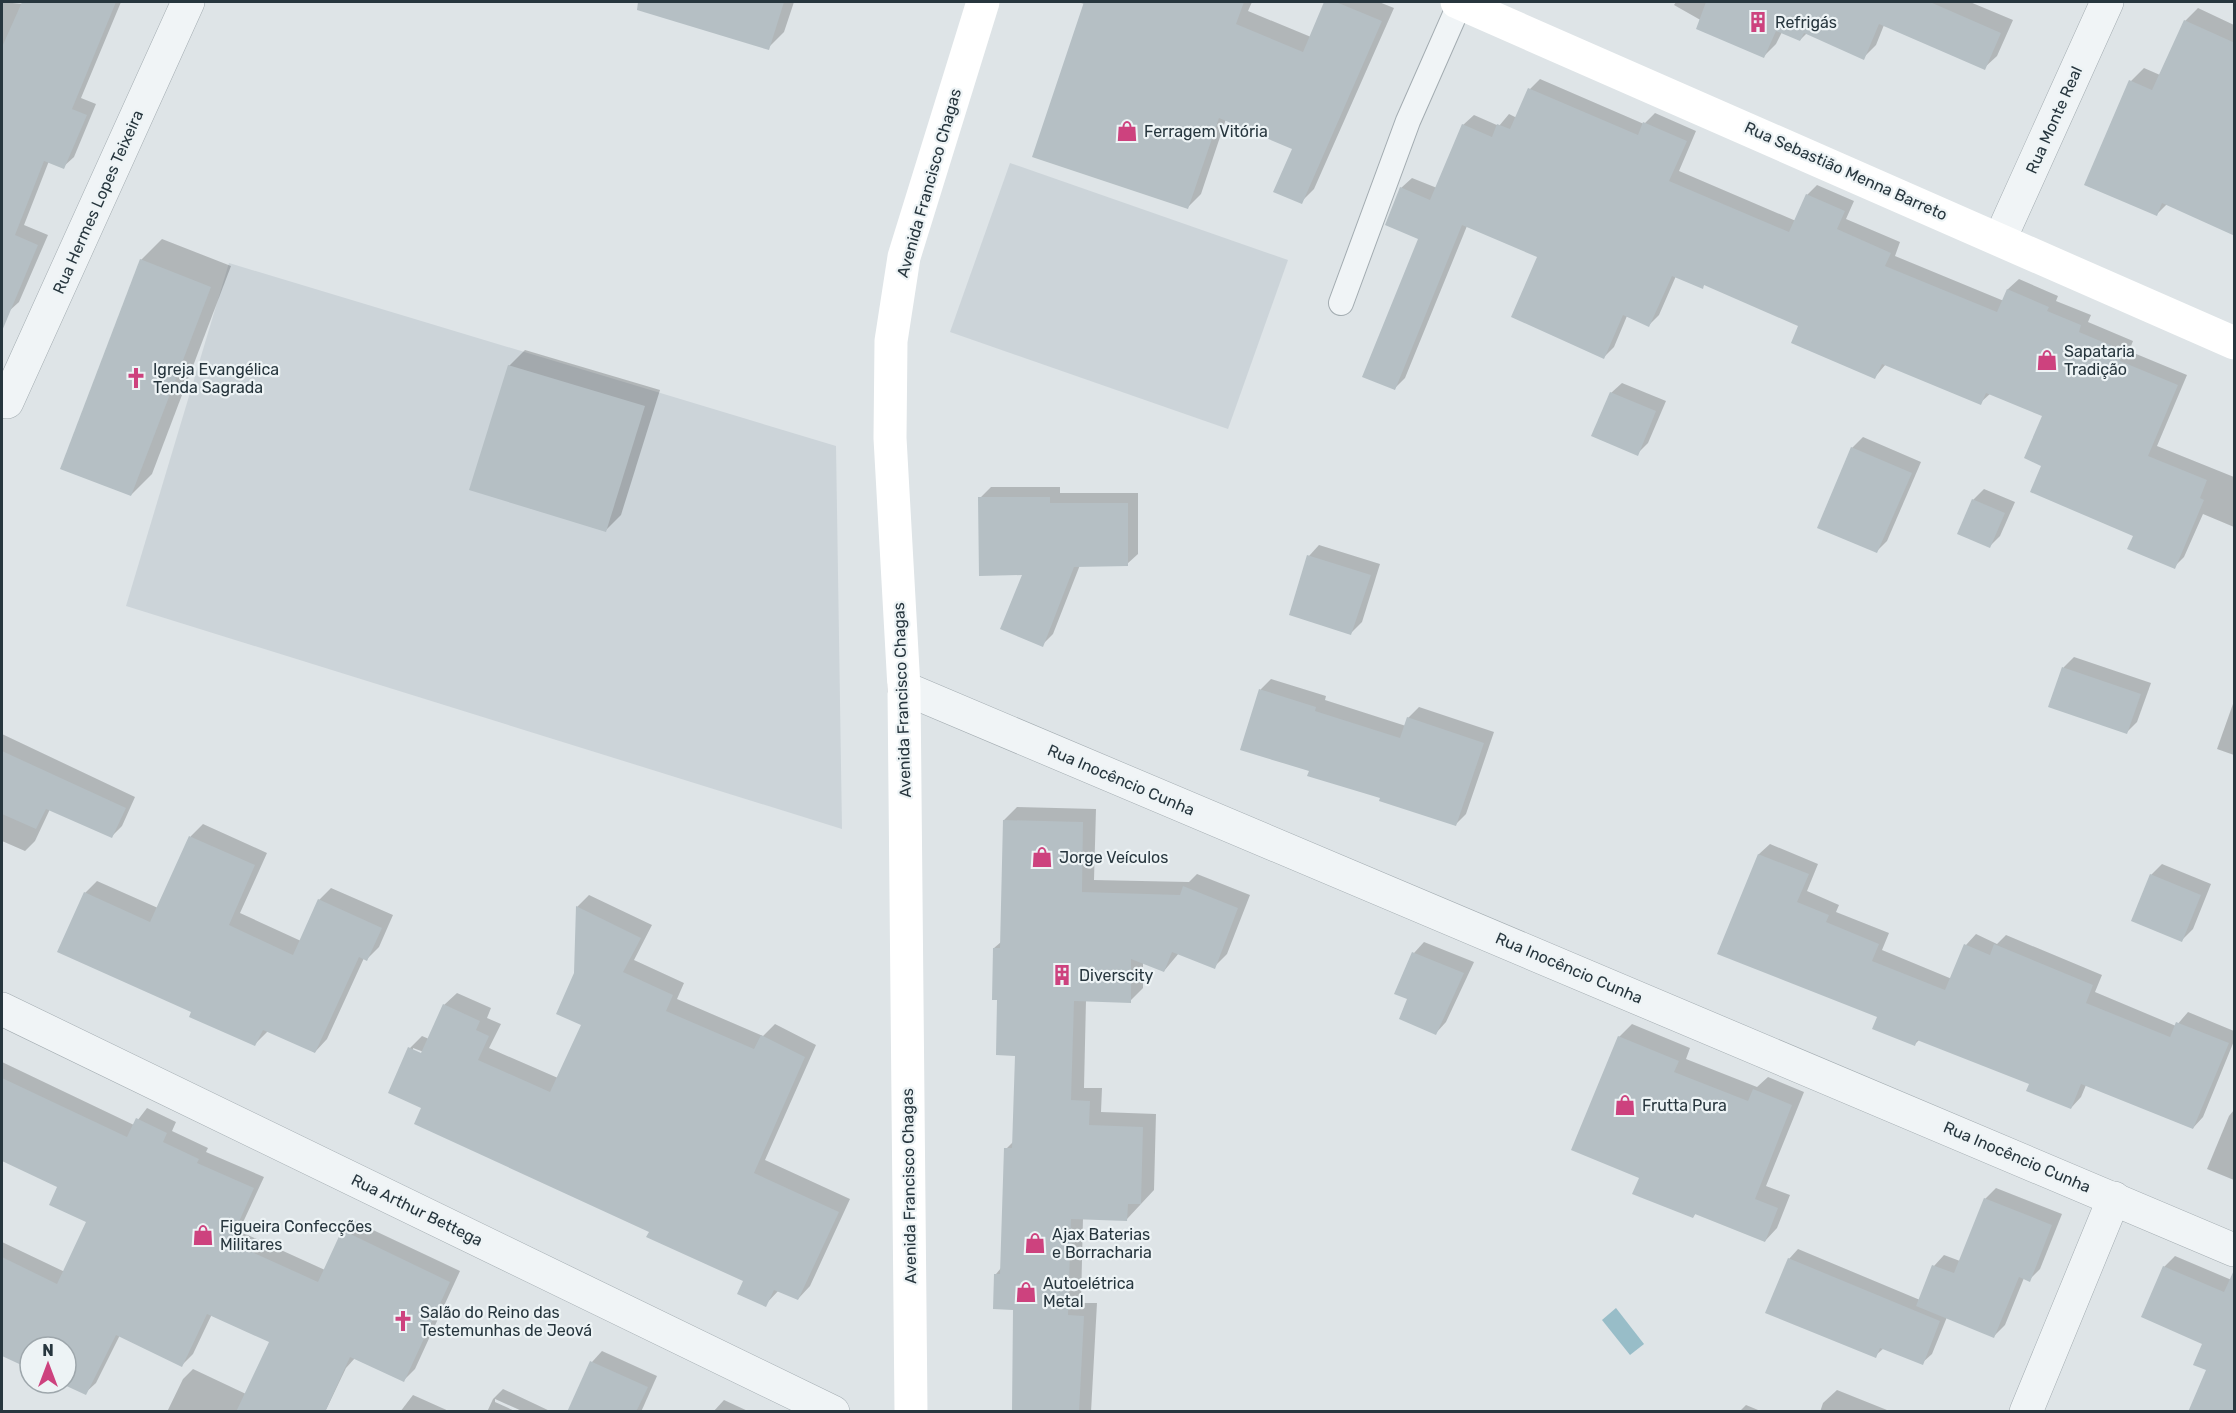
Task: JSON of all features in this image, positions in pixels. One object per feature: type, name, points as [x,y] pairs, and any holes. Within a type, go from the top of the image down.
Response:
[{"type":"main road","name":"Avenida Francisco Chagas","points":[[911,1412],[904,688],[890,438],[891,341],[904,257],[982,2]]},
{"type":"main road","name":"Rua Sebastião Menna Barreto","points":[[1458,2],[2235,343]]},
{"type":"street","name":"Rua Hermes Lopes Teixeira","points":[[4,401],[188,2]]},
{"type":"street","name":"Rua Monte Real","points":[[2000,238],[2107,2]]},
{"type":"street","name":"Rua Inocêncio Cunha","points":[[904,688],[2235,1250]]},
{"type":"street","name":"Rua Arthur Bettega","points":[[2,1009],[833,1412]]},
{"type":"street","points":[[2026,1412],[2114,1198]]},
{"type":"lane","points":[[1341,303],[1408,121],[1458,2]]},
{"type":"shaded area","points":[[1010,163],[1288,260],[1228,429],[950,332]]},
{"type":"shaded area","points":[[229,263],[836,446],[842,829],[126,606]]},
{"type":"water","points":[[1616,1308],[1644,1344],[1630,1355],[1602,1320]]},
{"type":"building","points":[[22,2],[116,2],[72,109],[87,115],[64,169],[44,161],[15,235],[38,245],[2,331],[2,47]]},
{"type":"building","points":[[638,2],[784,2],[769,50],[637,10]]},
{"type":"building","points":[[1084,2],[1244,2],[1236,24],[1303,52],[1324,2],[1336,2],[1382,21],[1302,204],[1273,192],[1292,149],[1219,118],[1188,209],[1032,157]]},
{"type":"building","points":[[1706,2],[1930,2],[2001,33],[1985,70],[1879,24],[1864,60],[1804,33],[1800,41],[1776,31],[1764,58],[1696,29]]},
{"type":"building","points":[[2184,20],[2235,43],[2235,236],[2162,203],[2157,216],[2084,185],[2129,80],[2152,90]]},
{"type":"building","points":[[1528,88],[1638,135],[1643,122],[1687,141],[1669,181],[1789,232],[1806,194],[1845,211],[1837,229],[1891,253],[1885,266],[1997,312],[2007,289],[2049,307],[2047,311],[2081,325],[2079,332],[2124,351],[2120,361],[2178,385],[2148,456],[2207,480],[2200,498],[2204,500],[2175,569],[2127,549],[2133,536],[2030,492],[2041,466],[2024,458],[2042,416],[1986,393],[1981,405],[1882,364],[1875,379],[1791,343],[1798,326],[1704,285],[1703,289],[1672,276],[1649,327],[1623,315],[1604,359],[1511,317],[1537,257],[1462,225],[1395,390],[1362,377],[1418,239],[1385,225],[1400,187],[1430,200],[1462,124],[1492,137],[1497,124],[1510,129]]},
{"type":"building","name":"Igreja Evangélica Tenda Sagrada","points":[[140,259],[211,287],[131,496],[60,469]]},
{"type":"building","points":[[508,365],[645,406],[606,532],[469,490]]},
{"type":"building","points":[[1610,392],[1656,411],[1638,456],[1591,436]]},
{"type":"building","points":[[1851,447],[1912,473],[1877,553],[1817,528]]},
{"type":"building","points":[[978,497],[1050,497],[1050,503],[1128,503],[1128,566],[1074,567],[1043,647],[1000,629],[1022,575],[979,576]]},
{"type":"building","points":[[1972,499],[2005,513],[1990,548],[1957,534]]},
{"type":"building","points":[[1307,555],[1371,575],[1351,635],[1289,615]]},
{"type":"building","points":[[2062,667],[2141,694],[2127,734],[2048,707]]},
{"type":"building","points":[[1259,689],[1316,707],[1315,711],[1400,738],[1407,717],[1484,743],[1456,826],[1379,801],[1380,798],[1307,776],[1309,771],[1240,750]]},
{"type":"building","points":[[2,751],[126,808],[112,838],[46,809],[36,829],[2,814]]},
{"type":"building","points":[[1003,820],[1083,822],[1082,892],[1180,895],[1183,886],[1238,908],[1215,969],[1172,952],[1164,972],[1131,959],[1131,1003],[1074,1001],[1071,1100],[1090,1101],[1089,1125],[1143,1127],[1141,1204],[1128,1204],[1127,1221],[1071,1219],[1068,1315],[1084,1316],[1079,1412],[1012,1412],[1013,1310],[993,1309],[994,1274],[1000,1274],[1004,1148],[1012,1148],[1015,1056],[996,1055],[997,1000],[992,1000],[993,948],[1000,948]]},
{"type":"building","points":[[189,836],[255,865],[229,925],[293,955],[318,899],[382,928],[367,961],[359,957],[315,1053],[263,1030],[255,1046],[189,1017],[191,1012],[57,952],[84,892],[150,922]]},
{"type":"building","points":[[1758,854],[1809,874],[1797,902],[1829,915],[1826,922],[1879,944],[1872,961],[1945,990],[1964,944],[1990,955],[1994,944],[2093,985],[2086,1003],[2170,1037],[2176,1022],[2229,1043],[2193,1129],[2081,1084],[2071,1109],[2026,1091],[2029,1084],[1917,1040],[1915,1046],[1872,1029],[1877,1017],[1717,954]]},
{"type":"building","points":[[2150,874],[2201,895],[2182,942],[2131,921]]},
{"type":"building","points":[[576,906],[641,938],[623,972],[673,995],[666,1011],[754,1049],[761,1035],[805,1057],[754,1173],[839,1212],[798,1300],[774,1290],[766,1307],[737,1294],[743,1281],[646,1237],[649,1232],[414,1124],[421,1108],[388,1093],[408,1047],[421,1053],[443,1004],[480,1021],[476,1030],[489,1036],[478,1060],[550,1092],[581,1025],[556,1014],[574,973]]},
{"type":"building","points":[[1412,952],[1464,973],[1436,1035],[1399,1019],[1407,999],[1394,994]]},
{"type":"building","points":[[1618,1036],[1679,1061],[1674,1072],[1748,1101],[1753,1089],[1792,1105],[1755,1199],[1778,1208],[1765,1242],[1695,1214],[1693,1218],[1632,1194],[1639,1178],[1571,1150]]},
{"type":"building","points":[[2,1078],[127,1137],[136,1118],[167,1133],[163,1142],[199,1159],[197,1163],[254,1188],[230,1242],[318,1282],[342,1230],[450,1282],[404,1382],[350,1357],[325,1412],[236,1412],[269,1342],[207,1314],[182,1367],[116,1335],[86,1395],[78,1391],[78,1335],[18,1335],[18,1363],[2,1356],[2,1257],[57,1284],[86,1222],[49,1205],[57,1187],[2,1161]]},
{"type":"building","points":[[1984,1198],[2052,1225],[2030,1282],[2019,1277],[1994,1338],[1916,1306],[1932,1265],[1954,1273]]},
{"type":"building","points":[[1788,1258],[1940,1321],[1923,1365],[1880,1348],[1876,1358],[1765,1313]]},
{"type":"building","points":[[2163,1266],[2224,1292],[2235,1268],[2235,1412],[2188,1412],[2206,1370],[2193,1365],[2202,1344],[2141,1317]]},
{"type":"building","points":[[590,1361],[648,1387],[636,1412],[567,1412]]},
{"type":"place","name":"Refrigás","points":[[1758,22]]},
{"type":"place","name":"Ferragem Vitória","points":[[1127,131]]},
{"type":"place","name":"Sapataria Tradição","points":[[2047,360]]},
{"type":"place","name":"Igreja Evangélica Tenda Sagrada","points":[[136,378]]},
{"type":"place","name":"Jorge Veículos","points":[[1042,857]]},
{"type":"place","name":"Diverscity","points":[[1062,975]]},
{"type":"place","name":"Frutta Pura","points":[[1625,1105]]},
{"type":"place","name":"Figueira Confecções Militares","points":[[203,1235]]},
{"type":"place","name":"Ajax Baterias e Borracharia","points":[[1035,1243]]},
{"type":"place","name":"Autoelétrica Metal","points":[[1026,1292]]},
{"type":"place","name":"Salão do Reino das Testemunhas de Jeová","points":[[403,1321]]}]
